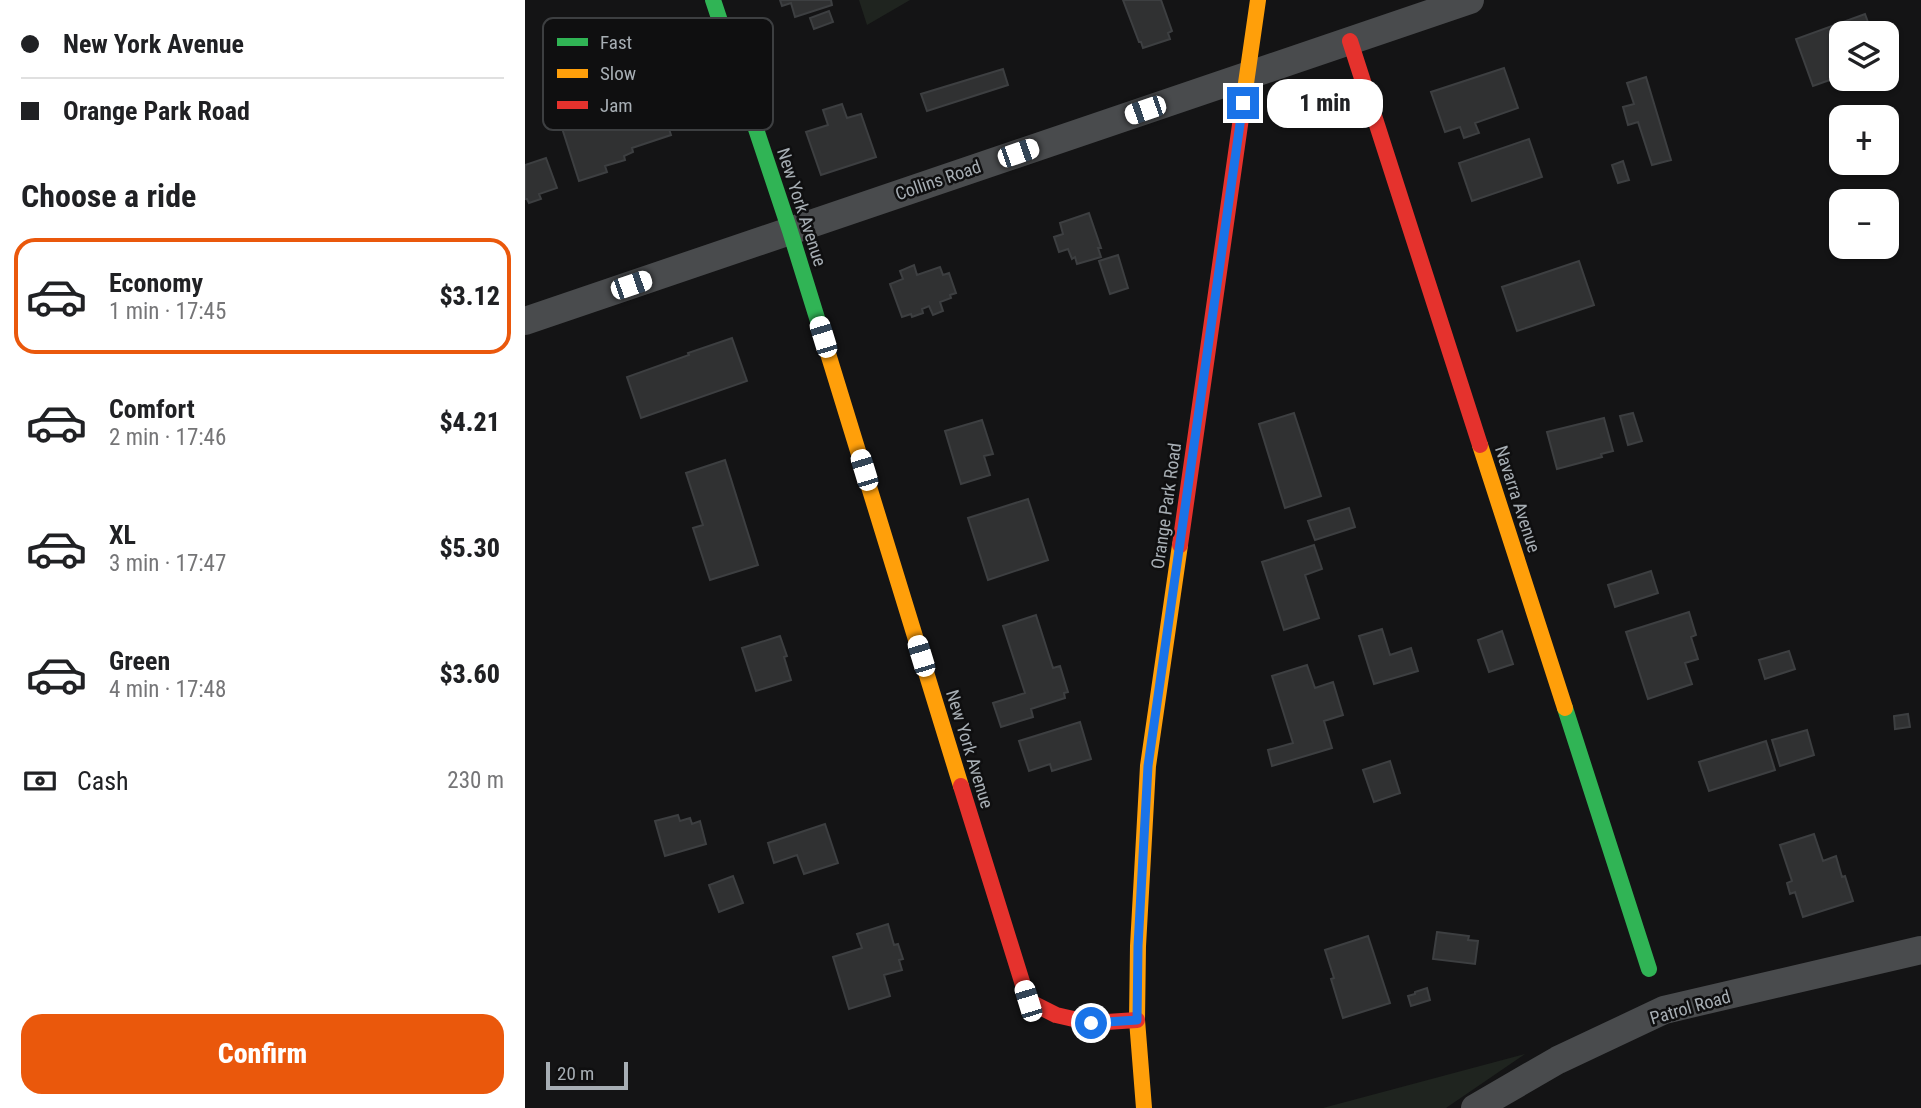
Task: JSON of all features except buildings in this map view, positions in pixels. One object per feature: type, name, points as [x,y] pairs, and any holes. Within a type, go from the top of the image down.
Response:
[{"type":"street","name":"New York Avenue","points":[[713,0],[719,18]]},
{"type":"street","name":"Orange Park Road","points":[[1144,1108],[1137,1020],[1138,946],[1148,766],[1258,0]]},
{"type":"street","name":"Collins Road","points":[[525,321],[1471,0]]},
{"type":"street","name":"Navarra Avenue","points":[[1350,41],[1649,968]]},
{"type":"street","name":"New York Avenue","points":[[756,130],[1028,1001],[1056,1015],[1091,1023],[1137,1020]]},
{"type":"street","name":"Patrol Road","points":[[1475,1108],[1558,1060],[1664,1010],[1921,950]]},
{"type":"shaded area","points":[[859,0],[910,0],[867,25]]},
{"type":"shaded area","points":[[1525,1054],[1446,1108],[1323,1108]]},
{"type":"traffic: fast","points":[[713,0],[719,18]]},
{"type":"traffic: fast","points":[[756,130],[826,347]]},
{"type":"traffic: fast","points":[[1565,708],[1649,969]]},
{"type":"traffic: slow","points":[[1242,111],[1258,0]]},
{"type":"traffic: slow","points":[[826,347],[961,786]]},
{"type":"traffic: slow","points":[[1480,445],[1565,708]]},
{"type":"traffic: slow","points":[[1144,1108],[1137,1020],[1138,946],[1148,766],[1180,545]]},
{"type":"traffic: jam","points":[[1350,41],[1480,445]]},
{"type":"traffic: jam","points":[[1180,545],[1242,111]]},
{"type":"traffic: jam","points":[[961,786],[1028,1001],[1056,1015],[1091,1023],[1137,1020]]},
{"type":"route","points":[[1091,1023],[1137,1020],[1138,946],[1148,766],[1243,103]]}]
